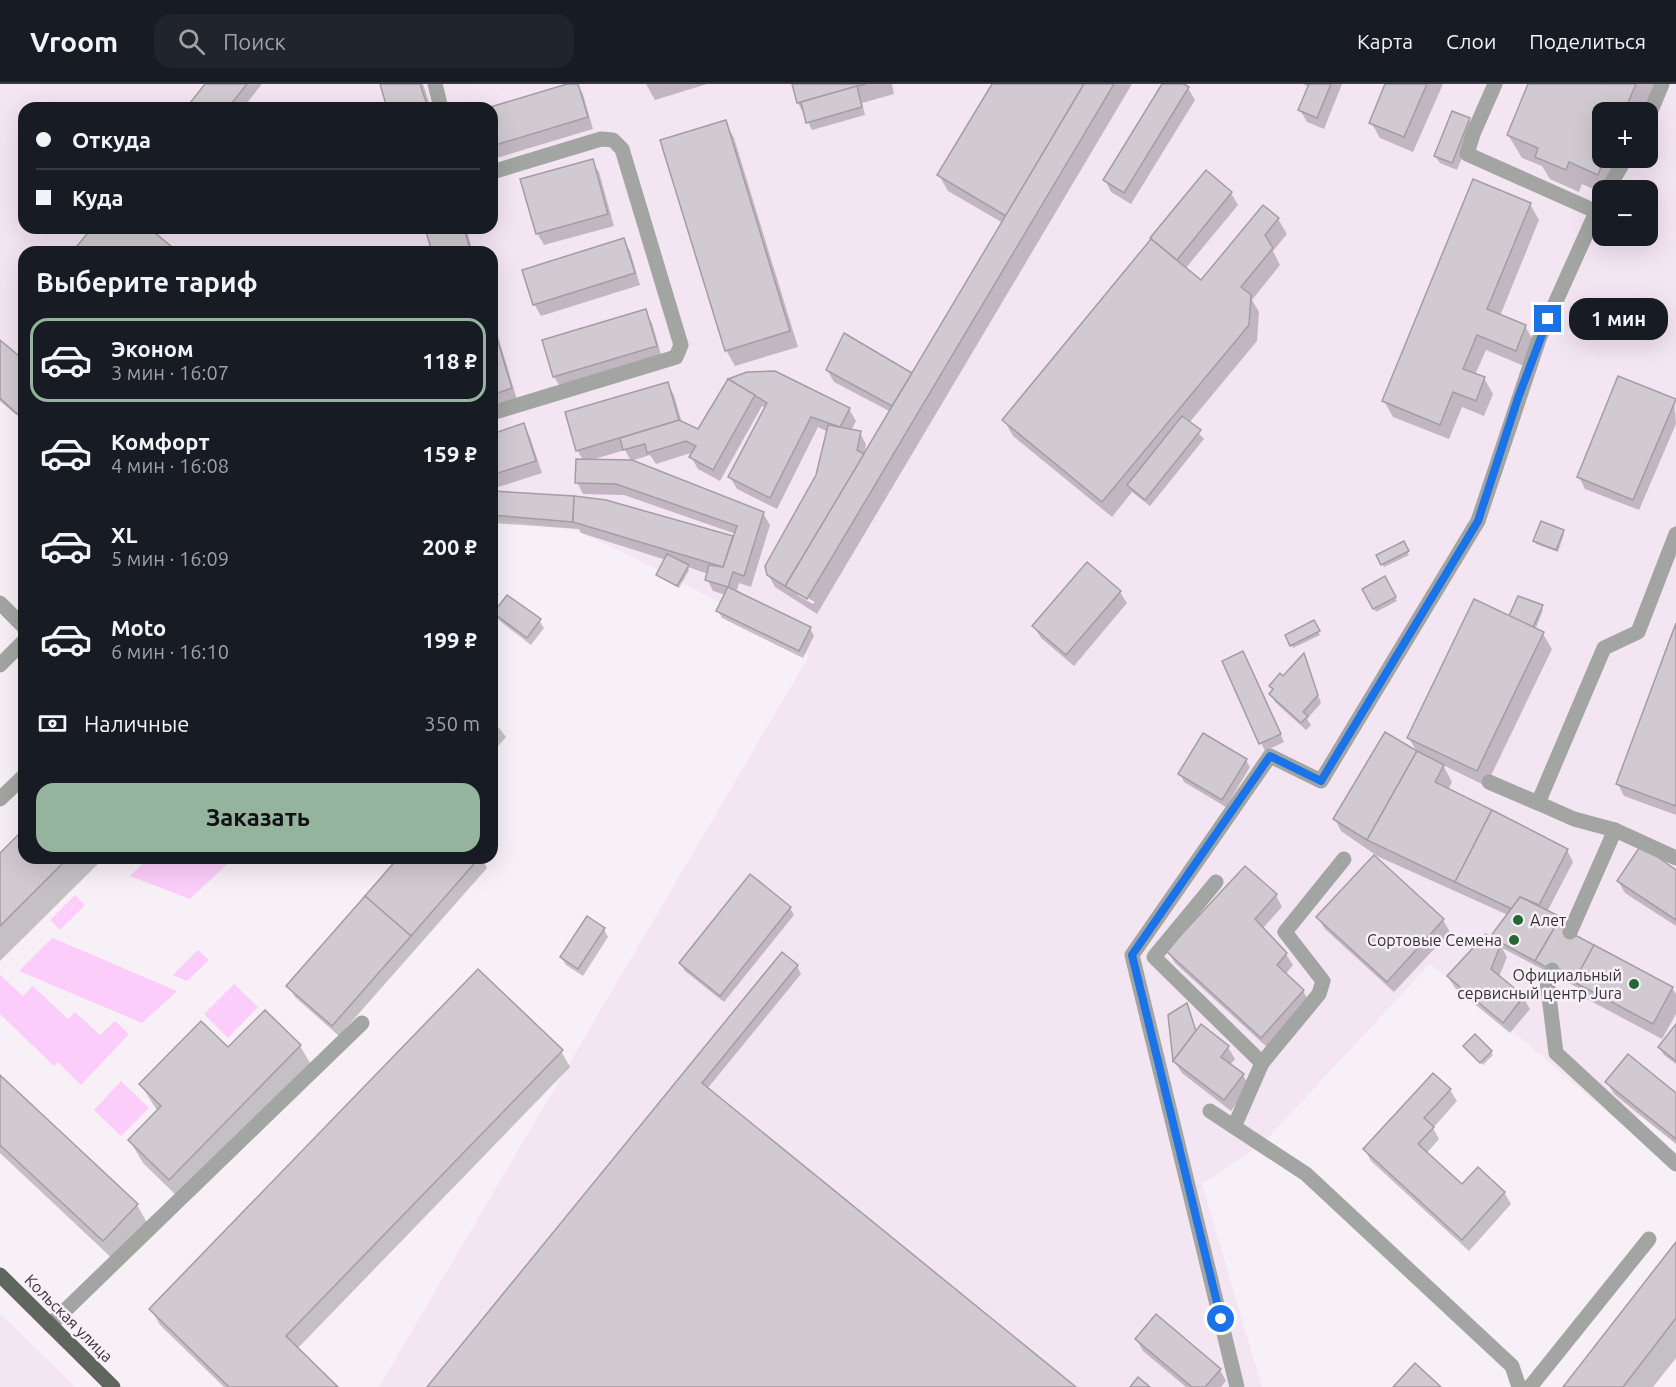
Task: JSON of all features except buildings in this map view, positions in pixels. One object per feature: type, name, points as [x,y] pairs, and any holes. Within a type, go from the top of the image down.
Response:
[{"type":"main road","name":"Кольская улица","points":[[0,1275],[113,1387]]},
{"type":"lane","points":[[435,84],[440,102]]},
{"type":"lane","points":[[1495,84],[1473,134],[1467,154],[1592,203]]},
{"type":"lane","points":[[1654,102],[1662,84]]},
{"type":"lane","points":[[498,170],[602,139],[613,140],[622,149],[681,345],[676,357],[498,411]]},
{"type":"lane","points":[[1237,1387],[1132,955],[1270,756],[1321,781],[1478,521],[1539,339],[1592,219]]},
{"type":"lane","points":[[1538,803],[1604,648],[1638,632],[1676,534]]},
{"type":"lane","points":[[0,603],[18,621]]},
{"type":"lane","points":[[0,665],[18,647]]},
{"type":"lane","points":[[0,799],[18,782]]},
{"type":"lane","points":[[1489,782],[1574,819],[1615,830],[1676,858]]},
{"type":"lane","points":[[1570,932],[1615,830]]},
{"type":"lane","points":[[1234,1127],[1262,1063],[1319,994],[1323,981],[1285,932],[1344,859]]},
{"type":"lane","points":[[1216,882],[1154,957],[1262,1063]]},
{"type":"lane","points":[[1552,970],[1547,980],[1556,1053],[1676,1164]]},
{"type":"lane","points":[[51,1325],[362,1023]]},
{"type":"lane","points":[[1210,1111],[1306,1174],[1512,1366],[1519,1387]]},
{"type":"lane","points":[[1530,1387],[1649,1239]]},
{"type":"shaded area","points":[[0,84],[1676,84],[1676,1143],[1640,1116],[1628,1130],[1430,964],[1264,1142],[1202,1184],[1262,1387],[379,1387],[809,656],[716,611],[720,603],[680,581],[688,565],[668,554],[659,570],[576,530],[498,520],[498,246],[18,246],[18,416],[0,401]]},
{"type":"shaded area","points":[[142,864],[227,864],[190,899],[130,876]]},
{"type":"shaded area","points":[[75,895],[85,905],[60,930],[50,920]]},
{"type":"shaded area","points":[[52,938],[177,991],[142,1023],[19,971]]},
{"type":"shaded area","points":[[198,950],[209,960],[187,981],[173,975]]},
{"type":"shaded area","points":[[0,975],[23,996],[33,986],[68,1019],[75,1012],[100,1035],[115,1021],[129,1034],[81,1085],[58,1062],[54,1066],[0,1014]]},
{"type":"shaded area","points":[[234,984],[258,1007],[228,1038],[204,1014]]},
{"type":"shaded area","points":[[121,1081],[149,1108],[121,1136],[94,1110]]},
{"type":"shaded area","points":[[0,1314],[75,1387],[0,1387]]},
{"type":"tunnel","points":[[1552,970],[1570,932]]},
{"type":"place","name":"Алет","points":[[1518,920]]},
{"type":"place","name":"Сортовые Семена","points":[[1514,940]]},
{"type":"place","name":"Официальный сервисный центр Jura","points":[[1634,984]]},
{"type":"route","points":[[1221,1319],[1132,955],[1270,756],[1321,781],[1478,521],[1518,398],[1548,319]]}]
